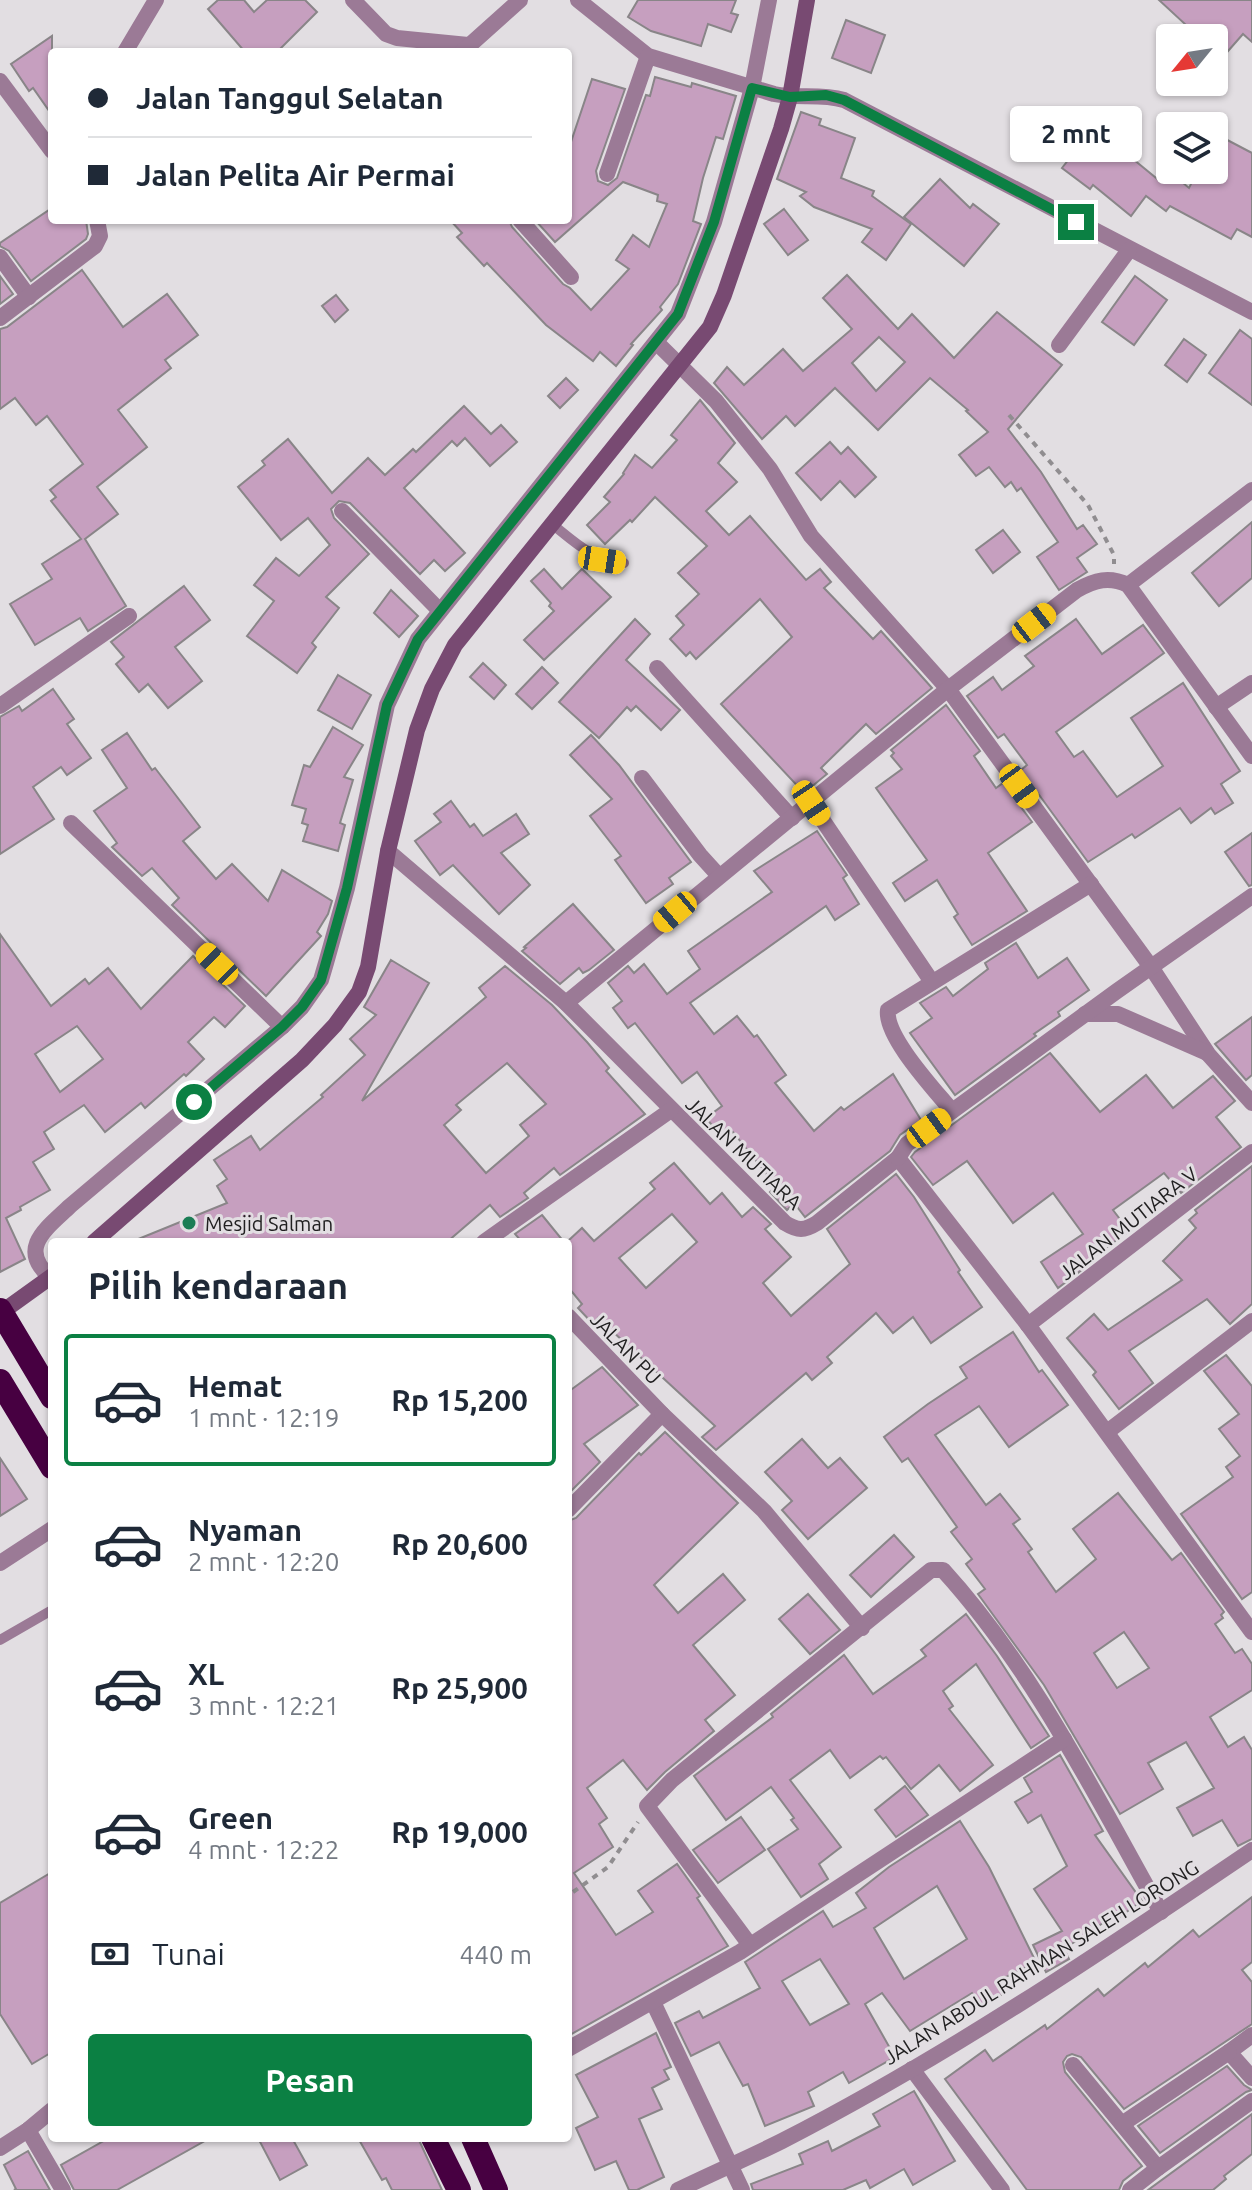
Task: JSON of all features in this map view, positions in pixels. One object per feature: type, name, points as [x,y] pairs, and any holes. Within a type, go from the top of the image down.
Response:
[{"type":"highway","points":[[1,1311],[48,1390]]},
{"type":"highway","points":[[0,1381],[48,1460]]},
{"type":"highway","points":[[435,2142],[459,2190]]},
{"type":"highway","points":[[475,2142],[496,2190]]},
{"type":"street","points":[[127,48],[156,0]]},
{"type":"street","points":[[353,0],[386,34],[465,48],[520,0]]},
{"type":"street","points":[[578,0],[648,56],[769,92],[826,95],[862,108],[1252,312]]},
{"type":"street","points":[[99,1238],[302,1060],[335,1025],[359,992],[368,967],[388,851],[417,730],[432,689],[455,645],[710,327],[724,295],[769,92],[769,0]]},
{"type":"street","points":[[48,1275],[38,1266],[35,1256],[35,1248],[42,1234],[70,1206],[282,1027],[302,1007],[321,980],[347,888],[387,705],[418,639],[678,314],[807,0]]},
{"type":"street","points":[[607,174],[648,56]]},
{"type":"street","points":[[0,81],[48,146]]},
{"type":"street","points":[[0,318],[95,246],[100,236],[98,224]]},
{"type":"street","points":[[524,224],[571,277]]},
{"type":"street","points":[[1059,345],[1129,250]]},
{"type":"street","points":[[0,257],[29,297]]},
{"type":"street","points":[[656,342],[716,401],[770,469],[811,536],[948,689],[1151,967],[1208,1054],[1252,1103]]},
{"type":"street","points":[[566,1003],[948,689],[1077,590],[1090,582],[1122,582],[1252,490]]},
{"type":"street","points":[[342,511],[440,611]]},
{"type":"street","points":[[1122,582],[1252,756]]},
{"type":"street","points":[[0,706],[129,616]]},
{"type":"street","points":[[657,668],[792,818]]},
{"type":"street","points":[[1216,707],[1252,683]]},
{"type":"street","points":[[642,778],[719,876]]},
{"type":"street","points":[[811,803],[932,982]]},
{"type":"street","points":[[71,823],[282,1027]]},
{"type":"street","name":"JALAN MUTIARA","points":[[388,851],[566,1003],[785,1223],[796,1230],[806,1230],[817,1223],[898,1158]]},
{"type":"street","points":[[952,1111],[900,1043],[888,1020],[888,1010],[1091,884]]},
{"type":"street","points":[[1252,896],[907,1144],[898,1158],[1028,1325],[1252,1632]]},
{"type":"street","points":[[1085,1014],[1118,1014],[1208,1054]]},
{"type":"street","points":[[496,1238],[671,1110]]},
{"type":"street","name":"JALAN MUTIARA V","points":[[1028,1325],[1252,1152]]},
{"type":"street","points":[[1,1311],[48,1280]]},
{"type":"street","name":"JALAN PU","points":[[572,1320],[662,1414],[572,1506]]},
{"type":"street","points":[[1107,1432],[1252,1321]]},
{"type":"street","points":[[662,1414],[764,1511],[862,1628]]},
{"type":"street","points":[[0,1563],[48,1532]]},
{"type":"street","points":[[750,1945],[647,1806],[672,1780],[931,1570],[943,1570],[965,1592],[1049,1713],[1161,1912]]},
{"type":"street","points":[[572,2047],[750,1945],[1064,1739]]},
{"type":"street","name":"JALAN ABDUL RAHMAN SALEH LORONG","points":[[678,2190],[784,2140],[912,2069],[998,2017],[1252,1850]]},
{"type":"street","points":[[653,2002],[742,2190]]},
{"type":"street","points":[[1122,2124],[1252,2035]]},
{"type":"street","points":[[1229,2052],[1252,2078]]},
{"type":"street","points":[[1073,2065],[1158,2168]]},
{"type":"street","points":[[912,2069],[1002,2190]]},
{"type":"street","points":[[1130,2190],[1163,2162],[1252,2101]]},
{"type":"street","points":[[0,2148],[48,2113]]},
{"type":"street","points":[[28,2130],[63,2190]]},
{"type":"lane","points":[[552,524],[585,552],[602,560],[624,563]]},
{"type":"lane","points":[[0,1640],[48,1612]]},
{"type":"path","points":[[1009,415],[1088,505],[1114,555],[1122,582]]},
{"type":"path","points":[[573,1892],[608,1867],[647,1806]]},
{"type":"building","points":[[218,0],[244,0],[254,12],[267,0],[305,0],[317,12],[281,48],[242,48],[208,9]]},
{"type":"building","points":[[638,0],[736,0],[731,13],[738,15],[731,32],[708,24],[701,46],[651,31],[628,17]]},
{"type":"building","points":[[1159,0],[1252,0],[1252,42],[1243,34],[1228,51],[1228,24],[1185,24]]},
{"type":"building","points":[[846,20],[885,35],[871,73],[832,58]]},
{"type":"building","points":[[52,36],[52,48],[48,48],[48,109],[33,88],[29,91],[11,64]]},
{"type":"building","points":[[655,77],[691,87],[692,83],[736,96],[723,139],[716,137],[703,178],[693,221],[701,224],[678,284],[660,307],[662,310],[616,366],[600,352],[593,361],[546,325],[487,263],[484,266],[457,237],[462,233],[454,224],[511,224],[563,284],[591,310],[629,269],[616,260],[633,235],[649,247],[667,204],[657,201],[658,195],[623,182],[555,242],[539,224],[572,224],[572,139],[592,79],[625,89],[596,171],[598,181],[608,185],[617,178],[646,95],[650,96]]},
{"type":"building","points":[[801,112],[821,119],[819,125],[855,138],[841,178],[874,191],[872,196],[911,224],[886,260],[862,242],[872,229],[814,207],[800,196],[806,192],[777,179]]},
{"type":"building","points":[[1094,127],[1156,178],[1156,184],[1184,184],[1189,188],[1191,184],[1228,184],[1228,140],[1252,153],[1252,237],[1237,229],[1231,239],[1170,206],[1166,211],[1146,196],[1131,216],[1093,185],[1090,189],[1062,168]]},
{"type":"building","points":[[940,179],[970,208],[973,204],[999,224],[964,266],[904,217]]},
{"type":"building","points":[[784,209],[808,240],[788,255],[764,224]]},
{"type":"building","points":[[48,211],[48,224],[87,224],[86,239],[31,281],[0,243]]},
{"type":"building","points":[[82,270],[123,327],[167,294],[198,335],[165,360],[171,368],[118,410],[147,447],[97,487],[118,514],[85,539],[126,606],[88,631],[80,618],[35,645],[10,604],[52,579],[42,564],[81,539],[51,501],[56,497],[50,490],[83,464],[47,416],[36,425],[15,398],[0,409],[0,329],[7,327]]},
{"type":"building","points":[[847,275],[898,329],[912,314],[954,358],[997,312],[1062,365],[1008,429],[1041,472],[1077,529],[1083,525],[1097,544],[1077,558],[1087,572],[1059,590],[1037,557],[1058,542],[1021,488],[1017,491],[1011,482],[1005,487],[989,467],[976,476],[959,455],[988,432],[968,410],[930,378],[878,430],[835,388],[795,426],[786,416],[762,439],[714,383],[727,367],[744,385],[783,349],[803,371],[852,329],[823,298]],"holes":[[[879,337],[905,362],[876,391],[852,363]]]},
{"type":"building","points":[[0,276],[13,294],[0,304]]},
{"type":"building","points":[[1135,276],[1167,300],[1134,345],[1102,322]]},
{"type":"building","points":[[336,295],[348,310],[335,322],[322,306]]},
{"type":"building","points":[[1240,330],[1252,339],[1252,405],[1209,373]]},
{"type":"building","points":[[1184,339],[1206,355],[1187,382],[1165,365]]},
{"type":"building","points":[[566,378],[578,390],[560,408],[548,396]]},
{"type":"building","points":[[700,400],[735,443],[718,463],[737,482],[706,511],[729,535],[750,516],[806,580],[820,569],[831,582],[824,588],[873,639],[881,631],[932,688],[876,734],[866,724],[821,768],[827,774],[804,793],[721,704],[792,637],[760,599],[696,659],[690,652],[686,656],[670,639],[684,625],[676,616],[699,594],[678,573],[707,546],[655,497],[632,522],[630,520],[605,544],[587,525],[610,502],[604,497],[624,474],[635,455],[652,468],[677,440],[671,435]]},
{"type":"building","points":[[464,406],[491,434],[501,425],[517,442],[490,466],[465,438],[457,446],[452,441],[404,488],[465,553],[445,571],[434,560],[420,574],[350,503],[339,501],[331,509],[334,518],[369,554],[326,597],[339,608],[312,643],[316,647],[297,673],[247,636],[274,601],[254,585],[276,558],[299,576],[330,545],[308,518],[281,540],[238,487],[265,465],[262,461],[288,439],[332,493],[368,458],[385,475],[413,449],[416,452]]},
{"type":"building","points":[[830,442],[841,454],[848,447],[876,477],[855,497],[840,481],[821,500],[796,473]]},
{"type":"building","points":[[1252,522],[1252,578],[1219,606],[1192,573]]},
{"type":"building","points":[[1003,530],[1020,552],[993,573],[976,550]]},
{"type":"building","points":[[544,569],[562,589],[582,569],[611,597],[544,660],[524,640],[554,611],[549,606],[551,603],[531,581]]},
{"type":"building","points":[[184,586],[210,620],[175,647],[202,681],[168,708],[148,684],[139,692],[116,664],[124,657],[111,642]]},
{"type":"building","points":[[391,590],[418,616],[399,637],[374,613]]},
{"type":"building","points":[[635,619],[650,634],[626,660],[680,710],[661,730],[636,706],[631,711],[627,707],[599,738],[559,702]]},
{"type":"building","points":[[1076,619],[1102,654],[1143,625],[1164,653],[1056,732],[1074,757],[1083,751],[1117,797],[1163,766],[1131,718],[1183,683],[1240,771],[1221,784],[1233,803],[1215,814],[1211,808],[1191,823],[1180,808],[1135,838],[1132,834],[1088,862],[1021,770],[1027,765],[1004,734],[998,738],[967,696],[993,677],[1002,690],[1034,666],[1025,656]]},
{"type":"building","points":[[483,663],[506,685],[494,699],[470,677]]},
{"type":"building","points":[[542,667],[558,683],[532,709],[516,694]]},
{"type":"building","points":[[338,675],[371,695],[352,729],[318,710]]},
{"type":"building","points":[[53,689],[74,719],[67,724],[91,758],[67,775],[61,767],[33,787],[54,819],[0,854],[0,717],[19,706],[22,711]]},
{"type":"building","points":[[946,705],[980,751],[974,756],[996,788],[1003,783],[1032,822],[988,853],[1027,911],[972,945],[954,917],[958,914],[937,880],[905,901],[893,883],[927,860],[876,788],[902,769],[891,756],[894,753],[891,750]]},
{"type":"building","points":[[333,727],[363,745],[344,777],[353,780],[340,823],[345,825],[338,851],[303,841],[308,825],[302,823],[306,809],[292,805],[304,765],[310,767]]},
{"type":"building","points":[[127,733],[152,770],[155,768],[200,827],[183,841],[216,879],[232,864],[268,901],[282,870],[332,901],[317,932],[321,936],[266,996],[172,905],[179,898],[152,868],[142,876],[112,847],[117,843],[94,811],[127,788],[102,750]]},
{"type":"building","points":[[591,735],[619,765],[691,862],[669,878],[673,884],[646,903],[615,860],[621,856],[590,816],[612,799],[570,755]]},
{"type":"building","points":[[451,801],[470,827],[474,824],[483,836],[516,814],[529,834],[501,853],[530,885],[499,914],[453,865],[440,875],[415,841],[441,822],[434,814]]},
{"type":"building","points":[[817,831],[847,875],[843,878],[859,904],[835,920],[826,906],[690,1003],[714,1034],[737,1016],[754,1037],[757,1035],[786,1075],[775,1083],[814,1131],[841,1107],[844,1110],[893,1074],[921,1120],[900,1135],[890,1151],[805,1217],[794,1203],[787,1210],[770,1192],[776,1186],[733,1132],[723,1139],[706,1118],[722,1106],[697,1072],[682,1083],[635,1023],[628,1028],[613,1008],[622,1001],[608,983],[628,966],[634,973],[644,964],[667,994],[700,969],[688,951],[772,892],[754,871]]},
{"type":"building","points":[[1252,833],[1252,885],[1249,886],[1225,852]]},
{"type":"building","points":[[573,904],[614,950],[589,970],[583,973],[579,968],[560,984],[522,951]]},
{"type":"building","points":[[0,934],[51,1006],[85,979],[89,984],[108,968],[141,1009],[193,956],[245,1006],[225,1027],[214,1017],[188,1042],[204,1059],[145,1108],[141,1103],[105,1132],[84,1105],[44,1132],[54,1149],[33,1162],[50,1190],[6,1218],[25,1259],[0,1272]],"holes":[[[77,1026],[103,1059],[60,1092],[35,1054]]]},
{"type":"building","points":[[1016,943],[1038,978],[1067,958],[1089,990],[1058,1012],[1060,1016],[1034,1034],[1036,1036],[955,1095],[910,1033],[932,1018],[920,1003],[946,987],[953,996],[988,969],[985,963]]},
{"type":"building","points":[[391,960],[429,983],[362,1101],[486,997],[479,988],[505,966],[552,1005],[587,1042],[609,1068],[606,1071],[645,1114],[560,1175],[554,1168],[524,1193],[528,1198],[500,1217],[490,1205],[452,1238],[141,1238],[227,1203],[217,1186],[227,1179],[214,1160],[251,1136],[260,1150],[323,1097],[321,1095],[365,1055],[350,1039],[376,1015],[364,1007]],"holes":[[[507,1063],[546,1104],[520,1125],[529,1136],[486,1173],[444,1125],[461,1110],[456,1105]]]},
{"type":"building","points":[[1252,1017],[1252,1075],[1246,1080],[1215,1044]]},
{"type":"building","points":[[1050,1053],[1100,1112],[1146,1075],[1173,1108],[1213,1076],[1235,1101],[1216,1117],[1241,1147],[1181,1193],[1164,1173],[1113,1210],[1129,1231],[1085,1263],[1087,1266],[1058,1288],[1041,1262],[1083,1234],[1053,1193],[1013,1223],[967,1161],[933,1185],[911,1157]]},
{"type":"building","points":[[674,1163],[710,1204],[722,1193],[742,1217],[753,1207],[771,1224],[765,1229],[791,1257],[763,1283],[791,1316],[850,1264],[827,1229],[896,1174],[914,1197],[982,1307],[931,1343],[913,1317],[893,1333],[876,1313],[827,1357],[832,1363],[812,1380],[806,1373],[716,1450],[702,1437],[715,1426],[598,1318],[593,1324],[578,1308],[582,1304],[572,1292],[571,1238],[582,1228],[594,1241],[655,1189],[650,1183]],"holes":[[[672,1214],[697,1242],[646,1288],[619,1258]]]},
{"type":"building","points":[[1252,1166],[1252,1304],[1230,1324],[1207,1299],[1129,1351],[1153,1383],[1119,1409],[1093,1375],[1096,1372],[1067,1338],[1094,1314],[1108,1330],[1182,1280],[1163,1261],[1196,1228],[1189,1220],[1197,1213],[1195,1210]]},
{"type":"building","points":[[542,1215],[561,1238],[518,1238],[515,1234]]},
{"type":"building","points":[[1013,1332],[1039,1372],[1042,1370],[1068,1405],[1009,1447],[979,1406],[935,1435],[986,1505],[1000,1494],[1020,1519],[1013,1524],[1032,1549],[1028,1552],[1056,1592],[1096,1559],[1073,1529],[1118,1493],[1172,1560],[1181,1553],[1224,1612],[1221,1615],[1223,1618],[1215,1624],[1235,1653],[1242,1649],[1252,1664],[1252,1690],[1210,1717],[1228,1747],[1244,1737],[1252,1750],[1252,1839],[1238,1846],[1222,1820],[1193,1836],[1177,1808],[1214,1788],[1186,1742],[1148,1763],[1163,1789],[1120,1814],[1044,1685],[978,1594],[985,1589],[966,1564],[972,1559],[951,1532],[957,1527],[908,1458],[902,1462],[884,1437],[967,1378],[960,1367]],"holes":[[[1124,1632],[1149,1668],[1117,1688],[1094,1653]]]},
{"type":"building","points":[[1226,1355],[1252,1386],[1252,1592],[1242,1599],[1181,1514],[1233,1477],[1226,1467],[1240,1456],[1219,1429],[1239,1414],[1204,1371]]},
{"type":"building","points":[[602,1367],[638,1405],[584,1444],[600,1462],[572,1490],[572,1389]]},
{"type":"building","points":[[665,1432],[738,1503],[654,1585],[678,1613],[723,1574],[745,1600],[693,1645],[735,1695],[705,1720],[714,1731],[647,1790],[623,1760],[587,1788],[607,1818],[599,1824],[613,1847],[574,1873],[616,1935],[653,1912],[638,1891],[677,1864],[700,1896],[697,1898],[728,1946],[572,2034],[572,1520],[639,1453],[641,1455]]},
{"type":"building","points":[[802,1439],[828,1468],[840,1458],[867,1488],[808,1539],[782,1510],[792,1501],[765,1472]]},
{"type":"building","points":[[0,1458],[27,1499],[0,1516]]},
{"type":"building","points":[[894,1535],[914,1557],[871,1597],[850,1575]]},
{"type":"building","points":[[808,1594],[840,1630],[810,1654],[779,1619]]},
{"type":"building","points":[[966,1614],[1049,1736],[1031,1748],[976,1664],[943,1691],[953,1706],[949,1709],[993,1765],[960,1791],[939,1765],[911,1789],[886,1757],[883,1759],[880,1756],[850,1778],[830,1750],[790,1780],[841,1847],[819,1864],[828,1879],[801,1897],[768,1849],[798,1829],[791,1820],[794,1818],[771,1787],[726,1820],[694,1776],[773,1717],[771,1714],[844,1655],[873,1694],[926,1656],[921,1650]]},
{"type":"building","points":[[1060,1755],[1103,1831],[1095,1835],[1142,1901],[1064,1949],[1069,1959],[1046,1972],[1033,1945],[1062,1931],[1034,1889],[1067,1866],[1041,1815],[1028,1823],[1015,1802],[1032,1792],[1024,1778]]},
{"type":"building","points":[[905,1786],[928,1815],[896,1837],[875,1810]]},
{"type":"building","points":[[741,1817],[765,1850],[718,1883],[693,1850]]},
{"type":"building","points":[[960,1821],[989,1867],[1036,1962],[996,1982],[1003,1994],[981,2007],[972,1993],[910,2031],[882,1993],[865,2004],[895,2057],[849,2083],[843,2072],[808,2092],[814,2106],[765,2126],[748,2084],[743,2086],[719,2042],[691,2056],[675,2023],[699,2011],[703,2018],[760,1988],[745,1962],[823,1911],[833,1927],[866,1908],[856,1893],[889,1867]],"holes":[[[937,1886],[967,1939],[904,1979],[874,1928]],[[820,1959],[849,2004],[810,2025],[782,1981]]]},
{"type":"building","points":[[48,1874],[48,2054],[32,2064],[0,2014],[0,1903]]},
{"type":"building","points":[[1252,1897],[1252,1962],[1242,1970],[1252,1982],[1252,2024],[1124,2109],[1081,2057],[1067,2056],[1063,2062],[1065,2072],[1142,2166],[1123,2181],[1119,2190],[1027,2190],[945,2079],[985,2050],[993,2061],[1045,2025],[1047,2029],[1098,1989],[1104,1996],[1145,1963],[1148,1967],[1193,1930],[1199,1937]]},
{"type":"building","points":[[656,2033],[671,2067],[664,2070],[669,2079],[652,2088],[662,2109],[639,2119],[664,2177],[637,2190],[629,2190],[616,2161],[595,2170],[576,2128],[598,2117],[576,2075]]},
{"type":"building","points":[[1227,2066],[1252,2090],[1160,2153],[1138,2126]]},
{"type":"building","points":[[914,2091],[955,2161],[913,2185],[904,2169],[870,2188],[866,2180],[843,2190],[753,2190],[751,2184],[803,2164],[799,2154],[828,2141],[832,2151],[880,2126],[873,2114]]},
{"type":"building","points":[[1252,2114],[1252,2154],[1224,2176],[1226,2179],[1213,2190],[1148,2190]]},
{"type":"building","points":[[102,2142],[203,2142],[117,2190],[74,2190],[61,2165]]},
{"type":"building","points":[[260,2142],[294,2142],[307,2165],[280,2180]]},
{"type":"building","points":[[360,2142],[420,2142],[442,2190],[392,2190],[386,2178],[382,2180]]},
{"type":"building","points":[[28,2151],[50,2190],[14,2190],[4,2165]]},
{"type":"place","name":"Mesjid Salman","points":[[189,1223]]},
{"type":"route","points":[[194,1102],[282,1027],[302,1007],[321,980],[347,888],[387,705],[418,639],[678,314],[714,222],[752,88],[790,97],[826,95],[844,100],[1076,222]]}]
